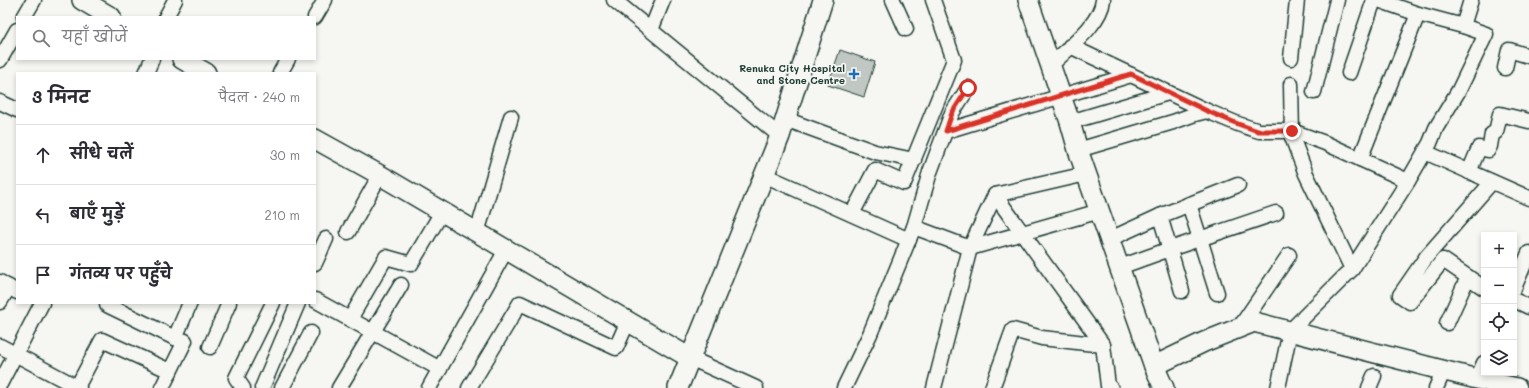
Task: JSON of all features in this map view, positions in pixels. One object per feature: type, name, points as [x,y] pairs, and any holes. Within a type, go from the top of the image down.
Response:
[{"type":"street","points":[[25,16],[34,0]]},
{"type":"street","points":[[82,0],[109,16]]},
{"type":"street","points":[[167,16],[175,0]]},
{"type":"street","points":[[315,16],[325,0]]},
{"type":"street","points":[[614,0],[651,30],[782,128],[875,152],[914,160]]},
{"type":"street","points":[[651,30],[663,0]]},
{"type":"street","points":[[678,388],[782,128],[823,0]]},
{"type":"street","points":[[893,0],[906,29]]},
{"type":"street","points":[[852,214],[875,170],[904,183],[954,60],[934,0]]},
{"type":"street","points":[[1028,0],[1051,65],[1086,174],[1154,366],[1164,388]]},
{"type":"street","points":[[1051,65],[1070,46],[1080,39],[1093,23],[1103,4],[1103,0]]},
{"type":"street","points":[[1291,58],[1297,0]]},
{"type":"street","points":[[1314,92],[1337,0]]},
{"type":"street","points":[[1349,73],[1374,0]]},
{"type":"street","points":[[1278,388],[1290,331],[1352,269],[1425,152],[1436,128],[1459,90],[1486,34],[1418,14],[1378,0]]},
{"type":"street","points":[[1463,26],[1472,0]]},
{"type":"street","points":[[1360,159],[1418,14]]},
{"type":"street","points":[[0,60],[16,32]]},
{"type":"street","points":[[1070,46],[1207,111],[1258,131],[1292,131],[1325,142],[1408,181]]},
{"type":"street","points":[[1505,68],[1509,50],[1529,56]]},
{"type":"street","points":[[146,72],[152,60]]},
{"type":"street","points":[[184,60],[204,72]]},
{"type":"street","points":[[281,72],[287,60]]},
{"type":"street","points":[[946,131],[1131,74]]},
{"type":"street","points":[[1291,84],[1292,137],[1306,174],[1352,269]]},
{"type":"street","points":[[844,388],[870,334],[912,233],[930,172],[952,113],[968,88]]},
{"type":"street","points":[[1070,122],[1168,93]]},
{"type":"street","points":[[0,102],[16,110]]},
{"type":"street","points":[[1078,150],[1207,111]]},
{"type":"street","points":[[1469,172],[1479,148],[1488,150],[1492,134],[1496,132],[1500,114],[1529,121]]},
{"type":"street","points":[[477,233],[511,117]]},
{"type":"street","points":[[316,140],[380,175],[690,358],[756,388]]},
{"type":"street","points":[[1425,152],[1529,198]]},
{"type":"street","points":[[995,195],[1086,174]]},
{"type":"street","points":[[348,232],[380,175]]},
{"type":"street","points":[[764,175],[852,214],[912,233],[970,248],[1100,210]]},
{"type":"street","points":[[1481,286],[1443,260],[1410,302],[1400,295],[1427,256],[1492,182]]},
{"type":"street","points":[[1110,239],[1160,216],[1238,185]]},
{"type":"street","points":[[995,195],[1103,346],[1108,387]]},
{"type":"street","points":[[934,388],[970,248],[995,195]]},
{"type":"street","points":[[1189,204],[1217,293]]},
{"type":"street","points":[[350,319],[386,257],[411,264],[442,212]]},
{"type":"street","points":[[1120,267],[1200,238],[1276,213]]},
{"type":"street","points":[[1160,216],[1182,291]]},
{"type":"street","points":[[316,261],[326,239]]},
{"type":"street","points":[[429,388],[506,250]]},
{"type":"street","points":[[1517,281],[1529,253]]},
{"type":"street","points":[[1240,327],[1290,255]]},
{"type":"street","points":[[1447,323],[1468,277]]},
{"type":"street","points":[[339,388],[401,285]]},
{"type":"street","points":[[0,302],[9,287]]},
{"type":"street","points":[[316,301],[440,369]]},
{"type":"street","points":[[1517,301],[1529,307]]},
{"type":"street","points":[[469,388],[520,303],[616,348],[628,322]]},
{"type":"street","points":[[0,384],[16,354],[39,304]]},
{"type":"street","points":[[108,304],[175,338],[185,341],[162,388]]},
{"type":"street","points":[[175,338],[190,304]]},
{"type":"street","points":[[210,347],[229,304]]},
{"type":"street","points":[[243,388],[236,378],[273,304]]},
{"type":"street","points":[[262,388],[298,304]]},
{"type":"street","points":[[1154,366],[1204,342],[1254,322],[1517,388]]},
{"type":"street","points":[[992,388],[1013,330],[1042,338],[1103,346]]},
{"type":"street","points":[[282,388],[311,333]]},
{"type":"street","points":[[0,346],[78,387],[102,340],[170,371]]},
{"type":"street","points":[[1436,388],[1444,370]]},
{"type":"building","points":[[840,50],[875,62],[864,97],[828,85]]},
{"type":"place","name":"Renuka City Hospital and Stone Centre","points":[[854,74]]},
{"type":"route","points":[[968,88],[952,113],[946,131],[1131,74],[1168,93],[1238,124],[1258,131],[1292,131]]}]
